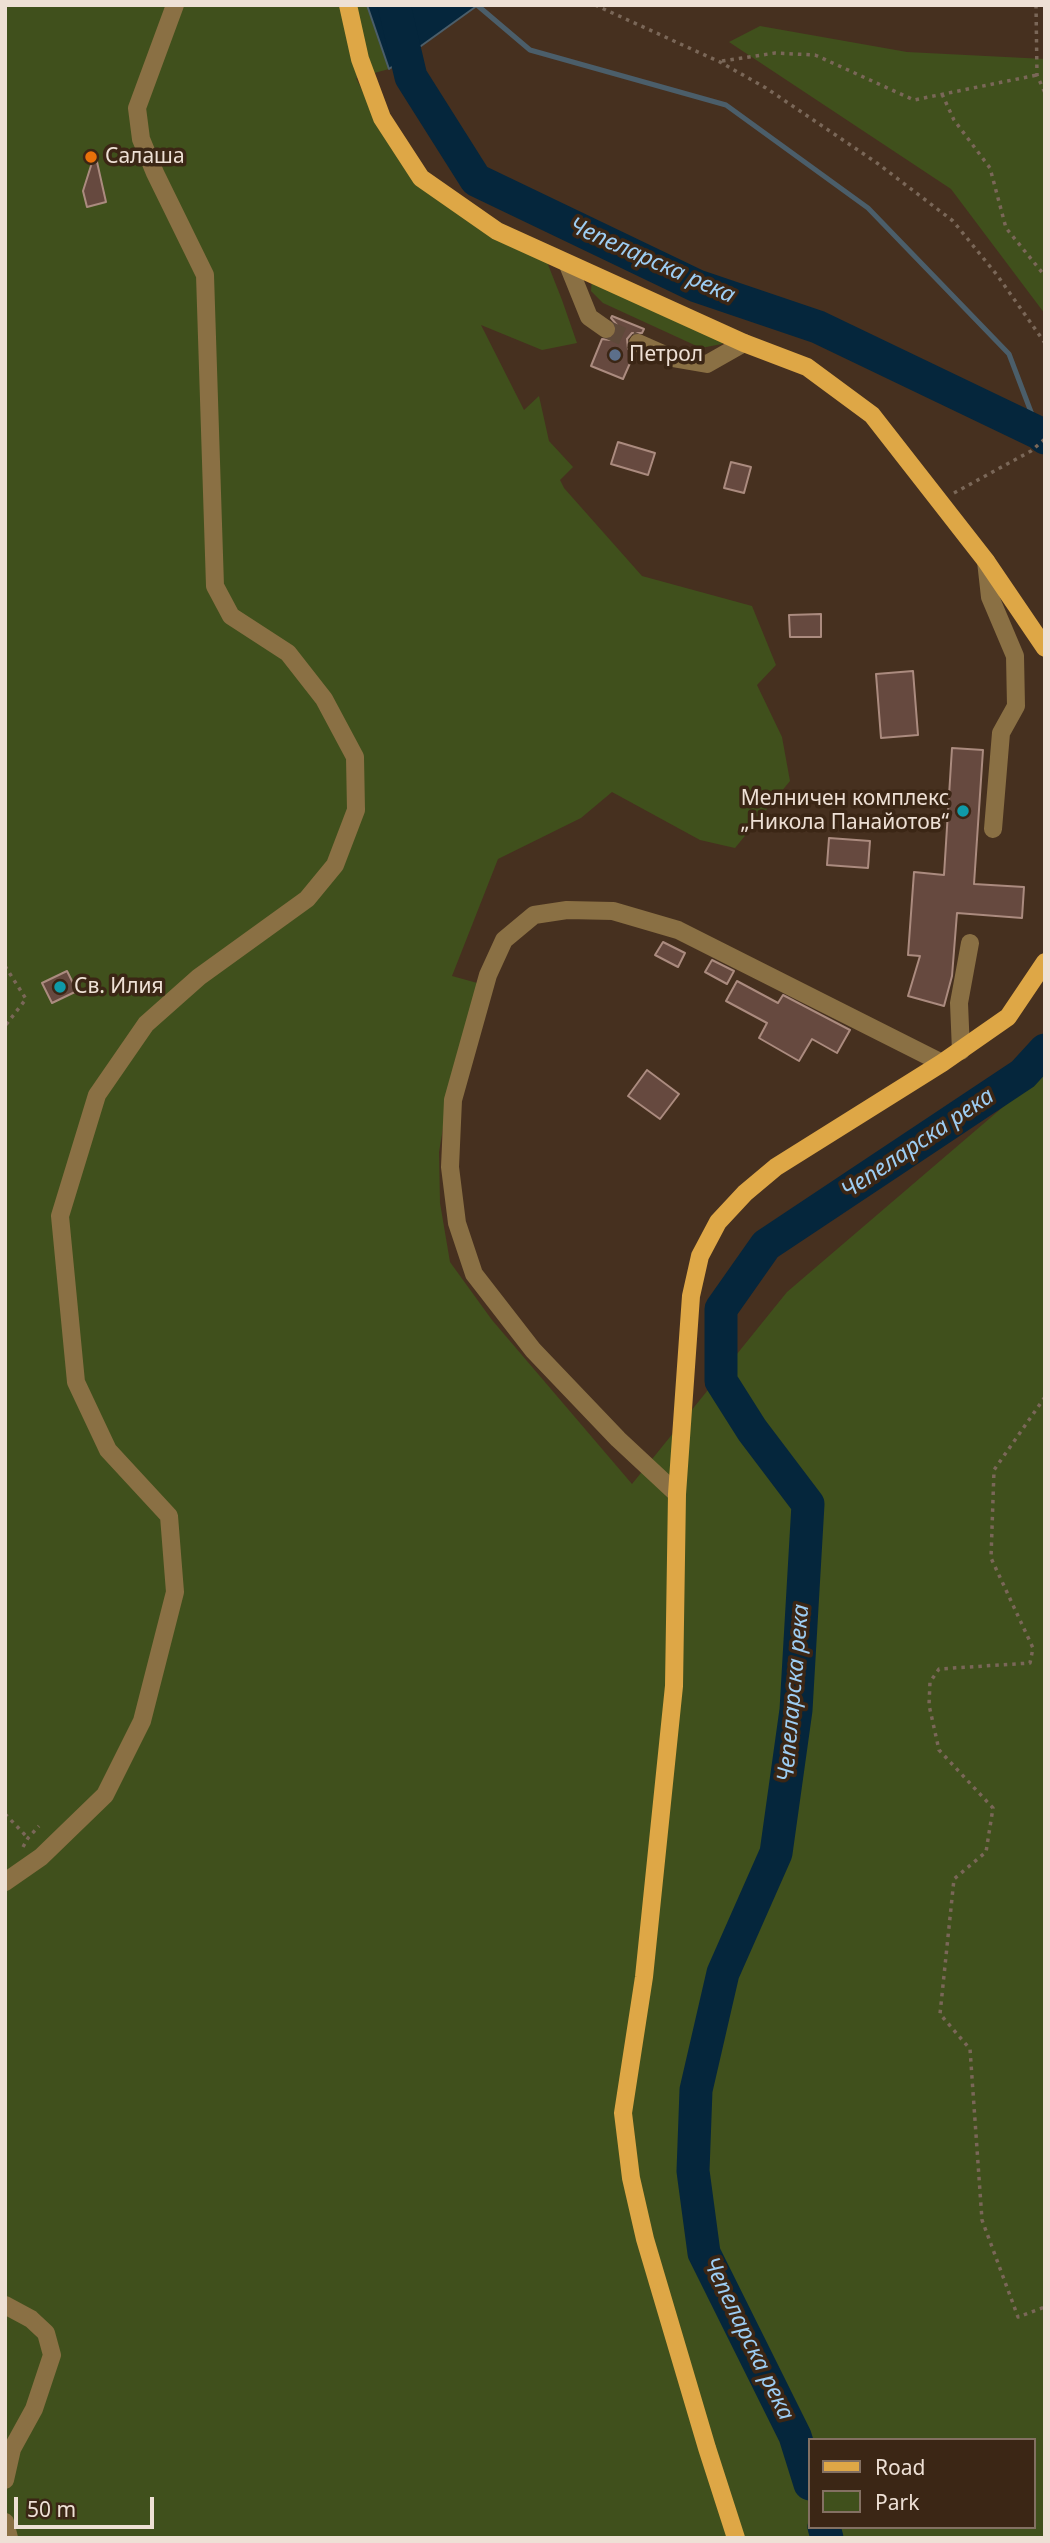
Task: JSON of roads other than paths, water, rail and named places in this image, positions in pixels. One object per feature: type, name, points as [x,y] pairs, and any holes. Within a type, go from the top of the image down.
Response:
[{"type":"main road","points":[[348,5],[360,59],[382,118],[421,178],[497,231],[744,343],[807,367],[872,415],[986,561],[1045,648]]},
{"type":"main road","points":[[736,2538],[646,2239],[631,2178],[622,2113],[643,1977],[674,1686],[677,1494],[691,1296],[700,1256],[718,1222],[745,1193],[776,1167],[961,1051],[1008,1017],[1045,962]]},
{"type":"street","points":[[5,1882],[41,1857],[105,1795],[142,1721],[175,1592],[169,1516],[108,1450],[76,1382],[60,1216],[97,1095],[146,1024],[199,977],[307,899],[335,865],[356,810],[355,757],[324,699],[288,653],[231,616],[215,586],[205,275],[150,162],[141,139],[137,108],[175,5]]},
{"type":"street","points":[[568,265],[589,317],[606,329]]},
{"type":"street","points":[[638,344],[672,358],[707,364],[744,343]]},
{"type":"street","points":[[986,561],[990,597],[1015,656],[1016,706],[1001,733],[993,829]]},
{"type":"street","points":[[677,1494],[618,1439],[533,1350],[474,1274],[457,1223],[450,1167],[453,1100],[488,975],[504,940],[534,915],[567,910],[612,911],[678,930],[942,1063]]},
{"type":"street","points":[[961,1051],[959,1003],[970,943]]},
{"type":"street","points":[[5,2305],[31,2319],[46,2333],[52,2355],[34,2409],[12,2449],[5,2480]]},
{"type":"street","points":[[5,2522],[9,2538]]},
{"type":"water","points":[[367,5],[478,5],[389,69]]},
{"type":"waterway","name":"Чепеларска река","points":[[394,5],[411,77],[476,180],[697,286],[818,327],[1045,438]]},
{"type":"waterway","points":[[477,5],[530,50],[726,105],[868,208],[1009,354],[1039,433]]},
{"type":"waterway","name":"Чепеларска река","points":[[808,2478],[795,2436],[704,2253],[693,2171],[696,2090],[723,1973],[776,1853],[796,1710],[808,1504],[752,1430],[721,1381],[721,1309],[766,1245],[1023,1074],[1045,1050]]},
{"type":"waterway","name":"Чепеларска река","points":[[825,2529],[827,2538]]},
{"type":"tunnel","points":[[606,329],[638,343]]},
{"type":"place","name":"Салаша","points":[[91,157]]},
{"type":"place","name":"Петрол","points":[[615,355]]},
{"type":"place","name":"Мелничен комплекс „Никола Панайотов“","points":[[963,811]]},
{"type":"place","name":"Св. Илия","points":[[60,987]]}]
